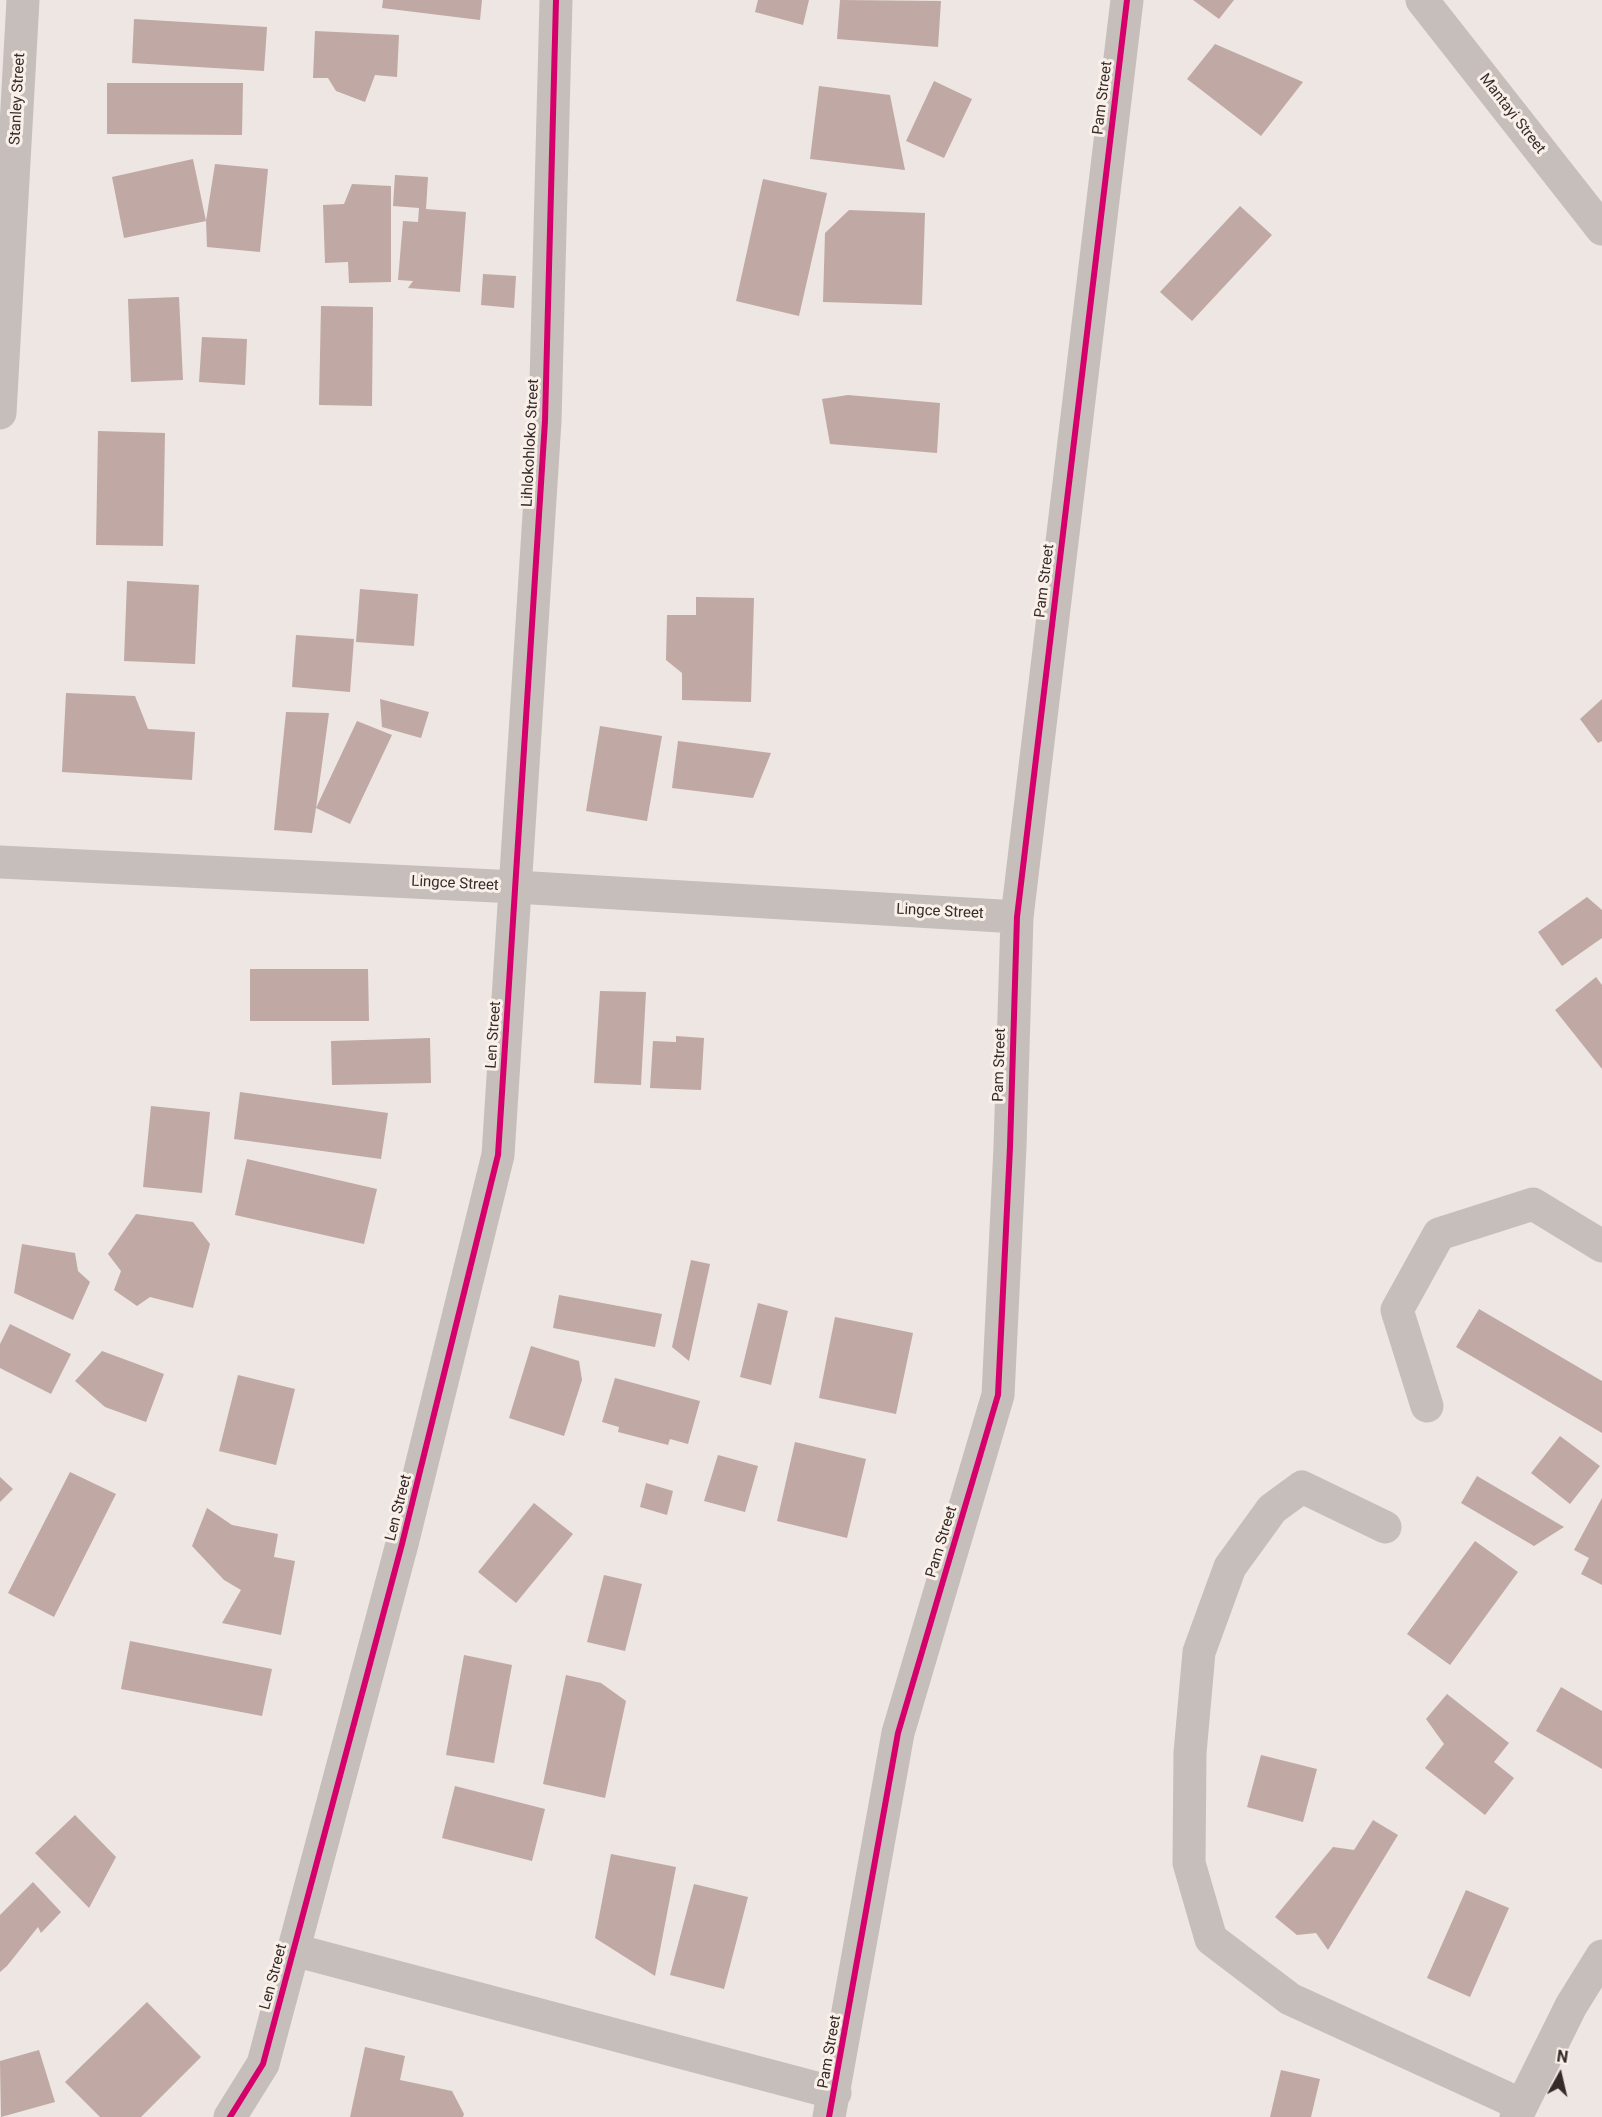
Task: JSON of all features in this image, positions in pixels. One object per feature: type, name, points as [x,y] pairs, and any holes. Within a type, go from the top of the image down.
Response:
[{"type":"street","name":"Stanley Street","points":[[0,413],[23,0]]},
{"type":"street","name":"Lihlokohloko Street","points":[[516,887],[545,421],[556,0]]},
{"type":"street","name":"Pam Street","points":[[832,2105],[898,1733],[998,1395],[1017,917],[1127,0]]},
{"type":"street","name":"Mantayi Street","points":[[1422,0],[1602,228]]},
{"type":"street","name":"Lingce Street","points":[[0,862],[516,887],[1017,917]]},
{"type":"street","name":"Len Street","points":[[230,2117],[263,2064],[402,1544],[498,1155],[516,887]]},
{"type":"street","points":[[1427,1406],[1398,1310],[1439,1234],[1533,1204],[1602,1246]]},
{"type":"street","points":[[1385,1527],[1302,1487],[1272,1509],[1230,1567],[1199,1652],[1190,1753],[1189,1863],[1211,1939],[1290,1999],[1519,2111],[1571,2006],[1602,1956]]},
{"type":"street","points":[[294,1950],[832,2105]]},
{"type":"building","points":[[383,0],[482,0],[480,20],[382,8]]},
{"type":"building","points":[[758,0],[809,0],[803,25],[755,12]]},
{"type":"building","points":[[840,0],[941,1],[938,47],[837,39]]},
{"type":"building","points":[[1193,0],[1234,0],[1219,19]]},
{"type":"building","points":[[134,19],[267,27],[264,71],[132,63]]},
{"type":"building","points":[[315,31],[399,35],[397,77],[375,75],[365,102],[336,91],[328,78],[313,78]]},
{"type":"building","points":[[1215,44],[1303,82],[1261,136],[1187,79]]},
{"type":"building","points":[[934,81],[972,99],[944,158],[906,141]]},
{"type":"building","points":[[107,83],[243,83],[242,135],[107,134]]},
{"type":"building","points":[[819,86],[890,95],[905,170],[810,159]]},
{"type":"building","points":[[193,159],[206,221],[124,238],[112,177]]},
{"type":"building","points":[[215,164],[268,169],[260,252],[207,247],[206,221]]},
{"type":"building","points":[[395,175],[428,177],[426,209],[466,212],[460,292],[408,288],[413,281],[398,280],[403,221],[418,222],[419,208],[393,206]]},
{"type":"building","points":[[763,179],[827,193],[799,316],[736,301]]},
{"type":"building","points":[[352,184],[391,186],[391,282],[349,283],[348,262],[325,263],[323,205],[344,204]]},
{"type":"building","points":[[1240,206],[1272,235],[1192,321],[1160,292]]},
{"type":"building","points":[[849,210],[925,213],[922,305],[823,302],[825,233]]},
{"type":"building","points":[[483,274],[516,276],[514,308],[481,305]]},
{"type":"building","points":[[179,297],[183,380],[131,382],[128,299]]},
{"type":"building","points":[[321,306],[373,307],[372,406],[319,405]]},
{"type":"building","points":[[202,337],[247,339],[245,385],[199,382]]},
{"type":"building","points":[[848,395],[940,403],[937,453],[830,444],[822,399]]},
{"type":"building","points":[[98,431],[165,433],[163,546],[96,545]]},
{"type":"building","points":[[127,581],[199,585],[195,664],[124,661]]},
{"type":"building","points":[[360,589],[418,594],[414,646],[356,642]]},
{"type":"building","points":[[696,597],[754,598],[751,702],[682,700],[682,673],[666,660],[667,615],[696,615]]},
{"type":"building","points":[[296,635],[354,639],[350,692],[292,687]]},
{"type":"building","points":[[66,693],[135,696],[148,729],[195,732],[192,780],[62,772]]},
{"type":"building","points":[[380,699],[429,712],[421,738],[382,727]]},
{"type":"building","points":[[1602,699],[1602,741],[1598,743],[1580,719]]},
{"type":"building","points":[[286,712],[329,713],[312,833],[274,830]]},
{"type":"building","points":[[357,721],[392,735],[350,824],[316,808]]},
{"type":"building","points":[[600,726],[662,736],[647,821],[586,811]]},
{"type":"building","points":[[678,741],[771,753],[753,798],[672,788]]},
{"type":"building","points":[[1587,897],[1602,910],[1602,938],[1562,966],[1538,932]]},
{"type":"building","points":[[250,969],[368,969],[369,1021],[250,1021]]},
{"type":"building","points":[[1596,977],[1602,985],[1602,1069],[1555,1010]]},
{"type":"building","points":[[600,991],[646,992],[641,1085],[594,1083]]},
{"type":"building","points":[[676,1036],[704,1038],[701,1090],[650,1088],[653,1041],[676,1042]]},
{"type":"building","points":[[430,1038],[431,1083],[332,1085],[331,1041]]},
{"type":"building","points":[[240,1092],[388,1113],[381,1159],[234,1139]]},
{"type":"building","points":[[151,1106],[210,1112],[202,1193],[143,1187]]},
{"type":"building","points":[[247,1159],[377,1189],[364,1244],[235,1215]]},
{"type":"building","points":[[136,1214],[193,1222],[210,1244],[193,1308],[150,1297],[137,1306],[114,1290],[121,1271],[108,1254]]},
{"type":"building","points":[[22,1244],[75,1253],[78,1271],[90,1282],[73,1320],[14,1293]]},
{"type":"building","points":[[691,1260],[710,1264],[689,1361],[672,1347]]},
{"type":"building","points":[[559,1295],[662,1314],[655,1347],[553,1328]]},
{"type":"building","points":[[758,1303],[788,1311],[771,1385],[740,1377]]},
{"type":"building","points":[[1479,1309],[1602,1381],[1602,1433],[1456,1347]]},
{"type":"building","points":[[835,1317],[913,1333],[896,1414],[819,1398]]},
{"type":"building","points":[[10,1324],[71,1354],[51,1394],[0,1368],[0,1344]]},
{"type":"building","points":[[531,1346],[579,1361],[582,1380],[564,1436],[509,1418]]},
{"type":"building","points":[[102,1351],[164,1374],[146,1422],[105,1407],[75,1381]]},
{"type":"building","points":[[238,1375],[295,1389],[276,1465],[219,1451]]},
{"type":"building","points":[[615,1378],[700,1401],[688,1444],[670,1439],[668,1445],[618,1432],[619,1427],[602,1422]]},
{"type":"building","points":[[1560,1436],[1600,1466],[1570,1504],[1531,1473]]},
{"type":"building","points":[[795,1442],[866,1459],[847,1538],[777,1521]]},
{"type":"building","points":[[718,1455],[758,1466],[745,1512],[704,1501]]},
{"type":"building","points":[[70,1472],[116,1494],[54,1617],[8,1593]]},
{"type":"building","points":[[1477,1476],[1564,1527],[1534,1546],[1461,1503]]},
{"type":"building","points":[[0,1477],[13,1489],[0,1502]]},
{"type":"building","points":[[646,1483],[673,1491],[667,1515],[640,1507]]},
{"type":"building","points":[[1602,1498],[1602,1585],[1581,1574],[1589,1558],[1574,1550]]},
{"type":"building","points":[[534,1503],[573,1534],[516,1603],[478,1572]]},
{"type":"building","points":[[207,1508],[232,1525],[278,1534],[274,1557],[295,1561],[281,1635],[222,1623],[241,1590],[224,1580],[192,1546]]},
{"type":"building","points":[[1475,1541],[1518,1572],[1450,1665],[1407,1634]]},
{"type":"building","points":[[604,1575],[642,1584],[625,1651],[587,1642]]},
{"type":"building","points":[[130,1641],[272,1669],[262,1716],[121,1689]]},
{"type":"building","points":[[464,1655],[512,1665],[494,1763],[446,1755]]},
{"type":"building","points":[[566,1675],[601,1683],[626,1701],[605,1798],[543,1784]]},
{"type":"building","points":[[1561,1687],[1602,1711],[1602,1769],[1536,1731]]},
{"type":"building","points":[[1447,1694],[1509,1743],[1494,1762],[1514,1778],[1485,1815],[1425,1768],[1444,1744],[1426,1719]]},
{"type":"building","points":[[1261,1755],[1317,1769],[1303,1822],[1247,1807]]},
{"type":"building","points":[[455,1786],[545,1809],[532,1861],[442,1838]]},
{"type":"building","points":[[75,1815],[116,1857],[89,1908],[35,1853]]},
{"type":"building","points":[[1373,1820],[1398,1835],[1328,1950],[1316,1933],[1297,1935],[1275,1917],[1333,1847],[1354,1850]]},
{"type":"building","points":[[611,1854],[676,1867],[655,1976],[595,1938]]},
{"type":"building","points":[[33,1882],[61,1912],[41,1933],[38,1927],[0,1972],[0,1915]]},
{"type":"building","points":[[694,1884],[748,1897],[724,1989],[670,1975]]},
{"type":"building","points":[[1466,1890],[1509,1908],[1470,1997],[1427,1978]]},
{"type":"building","points":[[147,2002],[201,2057],[141,2117],[100,2117],[65,2082]]},
{"type":"building","points":[[365,2047],[405,2056],[400,2080],[452,2091],[464,2114],[463,2117],[350,2117]]},
{"type":"building","points":[[39,2050],[55,2102],[1,2117],[0,2061]]},
{"type":"building","points":[[1281,2070],[1320,2079],[1311,2117],[1270,2117]]},
{"type":"cycle path","points":[[230,2117],[263,2064],[402,1544],[498,1155],[545,421],[556,0]]},
{"type":"cycle path","points":[[829,2117],[898,1733],[998,1395],[1010,1147],[1017,917],[1127,0]]}]
